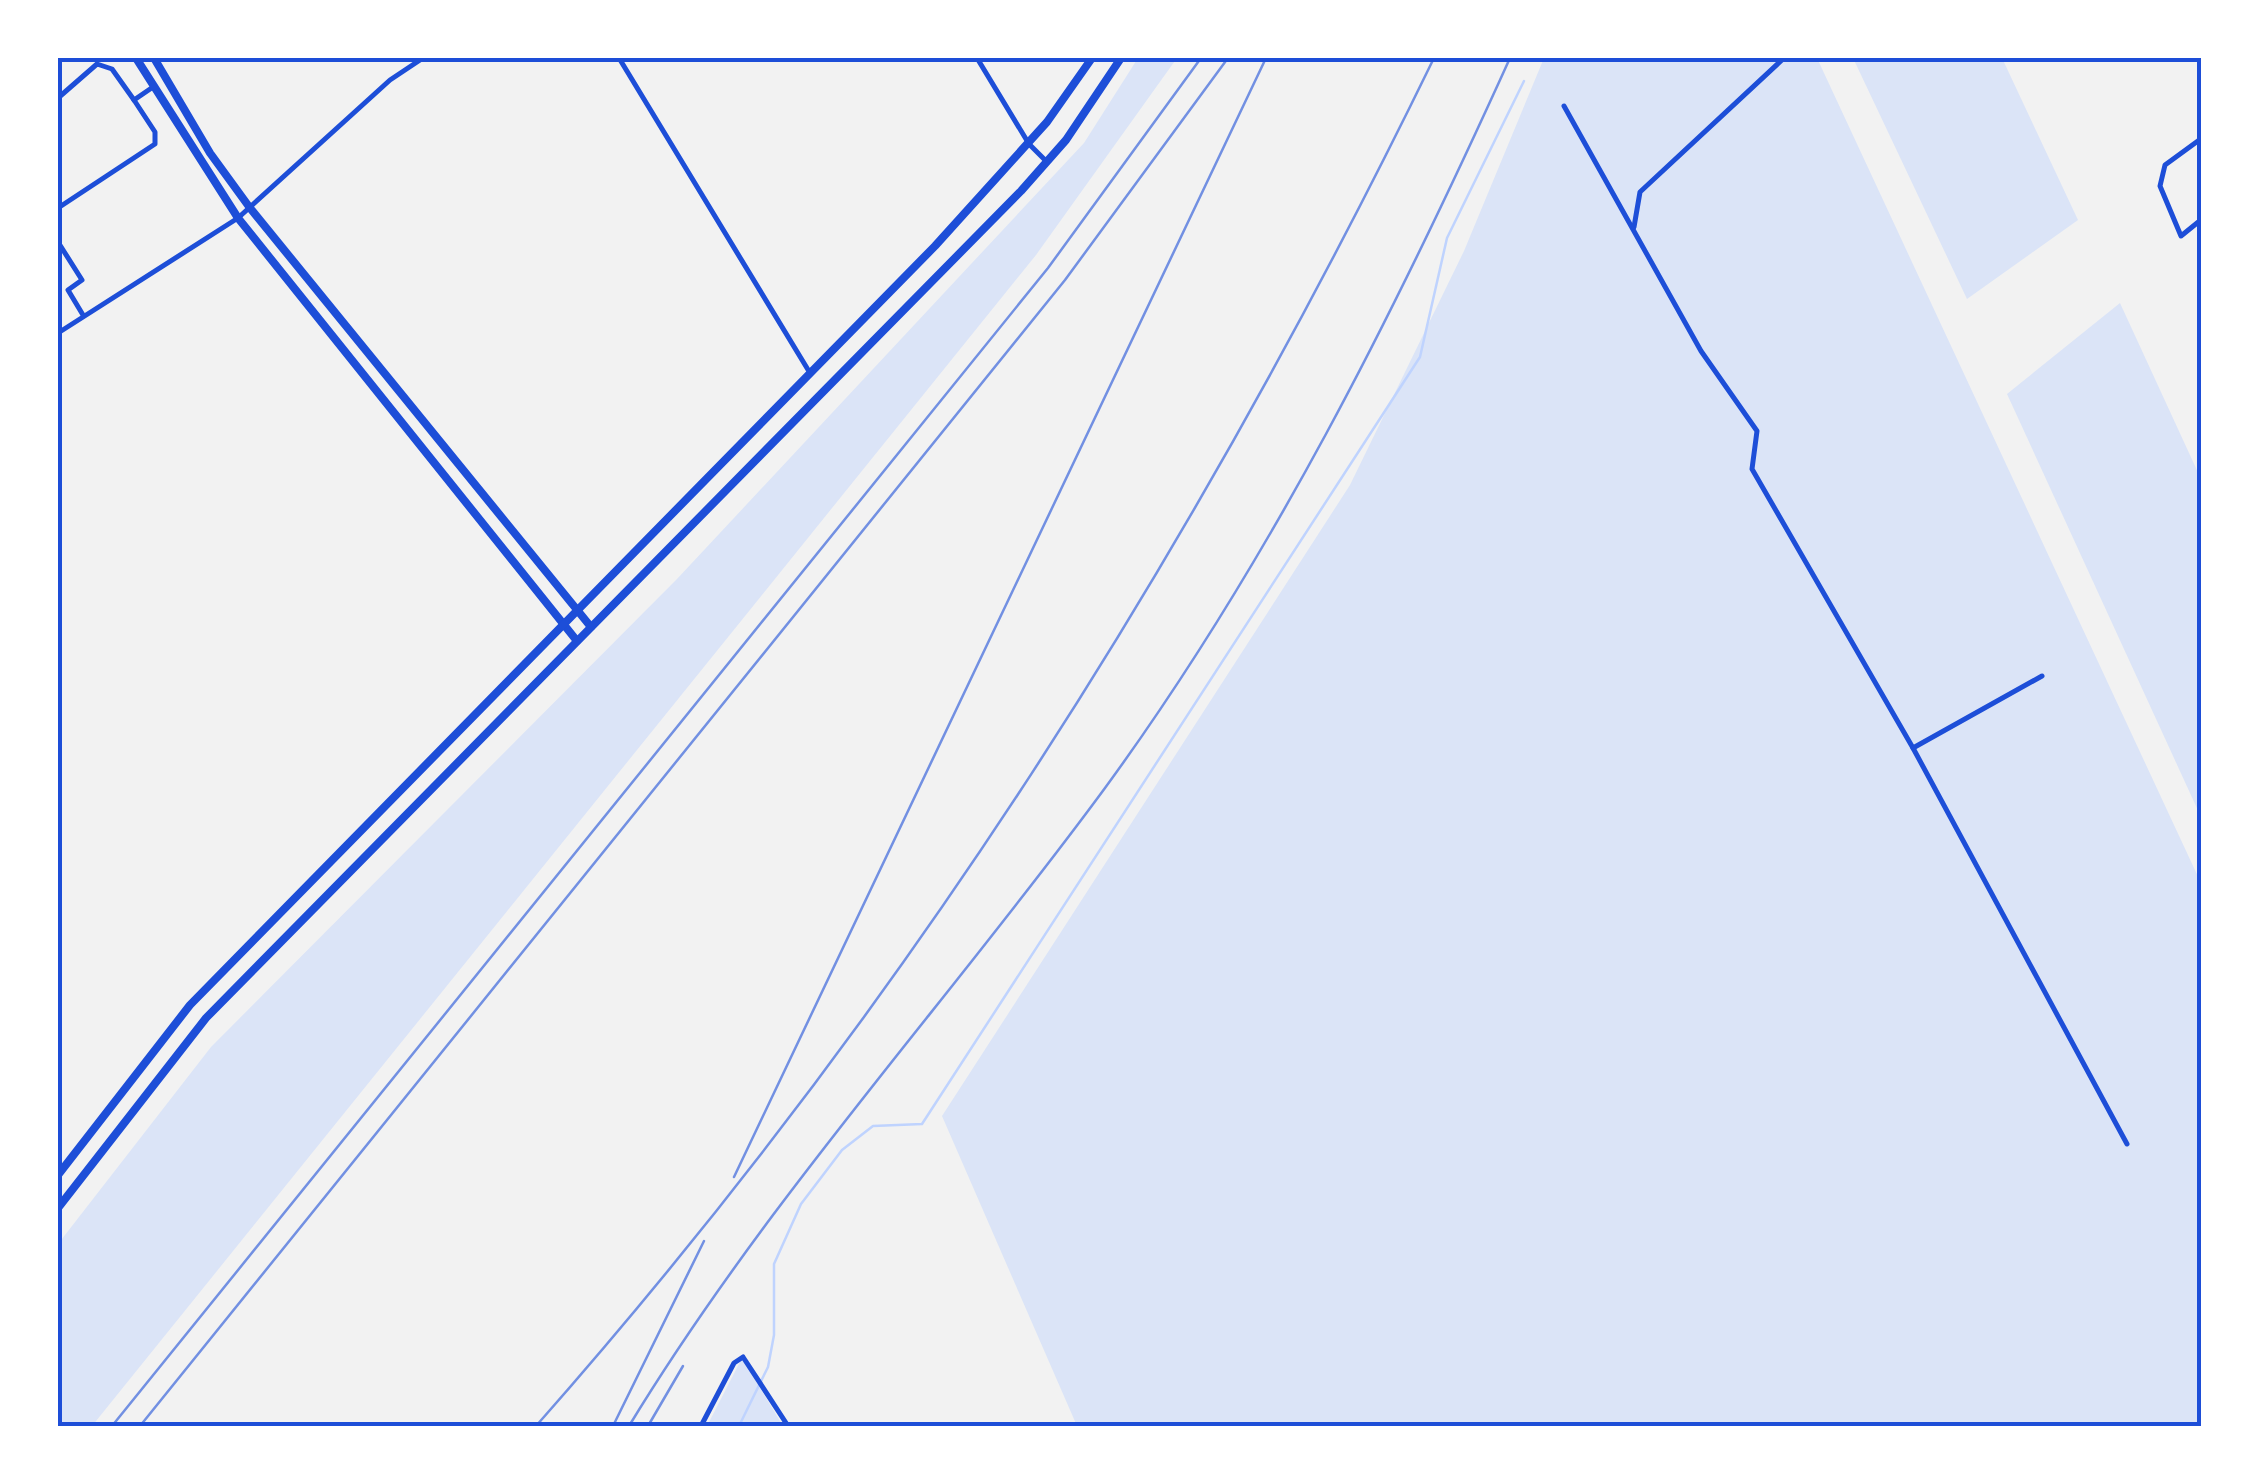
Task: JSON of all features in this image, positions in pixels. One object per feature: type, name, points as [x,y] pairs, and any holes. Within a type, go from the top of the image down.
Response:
[{"type":"main road","points":[[136,58],[238,218],[578,641]]},
{"type":"main road","points":[[154,58],[210,153],[250,208],[591,627]]},
{"type":"main road","points":[[58,1175],[190,1006],[1029,144],[1092,58]]},
{"type":"main road","points":[[58,1208],[206,1018],[1046,162],[1121,58]]},
{"type":"street","points":[[58,333],[238,218],[390,80],[423,58]]},
{"type":"street","points":[[619,58],[810,373]]},
{"type":"street","points":[[977,58],[1029,144],[1046,162]]},
{"type":"street","points":[[1633,230],[1640,192],[1784,58]]},
{"type":"street","points":[[58,98],[97,64],[104,63],[134,100],[154,132],[155,144],[58,208]]},
{"type":"street","points":[[134,100],[152,87]]},
{"type":"street","points":[[1564,106],[1700,351],[1757,431],[1752,469],[1913,748],[2127,1144]]},
{"type":"street","points":[[2202,138],[2165,165],[2160,186],[2181,236],[2202,220]]},
{"type":"street","points":[[58,242],[82,280],[68,290],[84,316]]},
{"type":"street","points":[[1913,748],[2042,676]]},
{"type":"street","points":[[701,1426],[739,1357],[745,1360],[788,1426]]},
{"type":"shaded area","points":[[1138,58],[1177,58],[1036,255],[92,1426],[58,1426],[58,1244],[211,1047],[677,579],[1084,143]]},
{"type":"shaded area","points":[[1544,58],[1817,58],[2201,883],[2201,1426],[1077,1426],[942,1116],[1350,485],[1464,251]]},
{"type":"shaded area","points":[[1853,58],[2002,58],[2078,220],[1967,299]]},
{"type":"shaded area","points":[[2120,303],[2201,479],[2201,817],[2007,394]]},
{"type":"shaded area","points":[[742,1358],[783,1426],[707,1426]]},
{"type":"waterway","points":[[739,1426],[768,1367],[774,1335],[774,1264],[801,1204],[842,1150],[873,1126],[922,1124],[1420,357],[1447,238],[1524,81]]},
{"type":"railway","points":[[112,1426],[1048,268],[1201,58]]},
{"type":"railway","points":[[140,1426],[1065,280],[1228,58]]},
{"type":"railway","points":[[734,1177],[1266,58]]},
{"type":"railway","points":[[536,1426],[671,1268],[798,1106],[918,942],[1032,773],[1140,601],[1243,424],[1434,58]]},
{"type":"railway","points":[[629,1426],[683,1342],[799,1181],[1105,788],[1222,614],[1375,341],[1510,58]]},
{"type":"railway","points":[[613,1426],[704,1241]]},
{"type":"railway","points":[[648,1426],[683,1366]]}]
